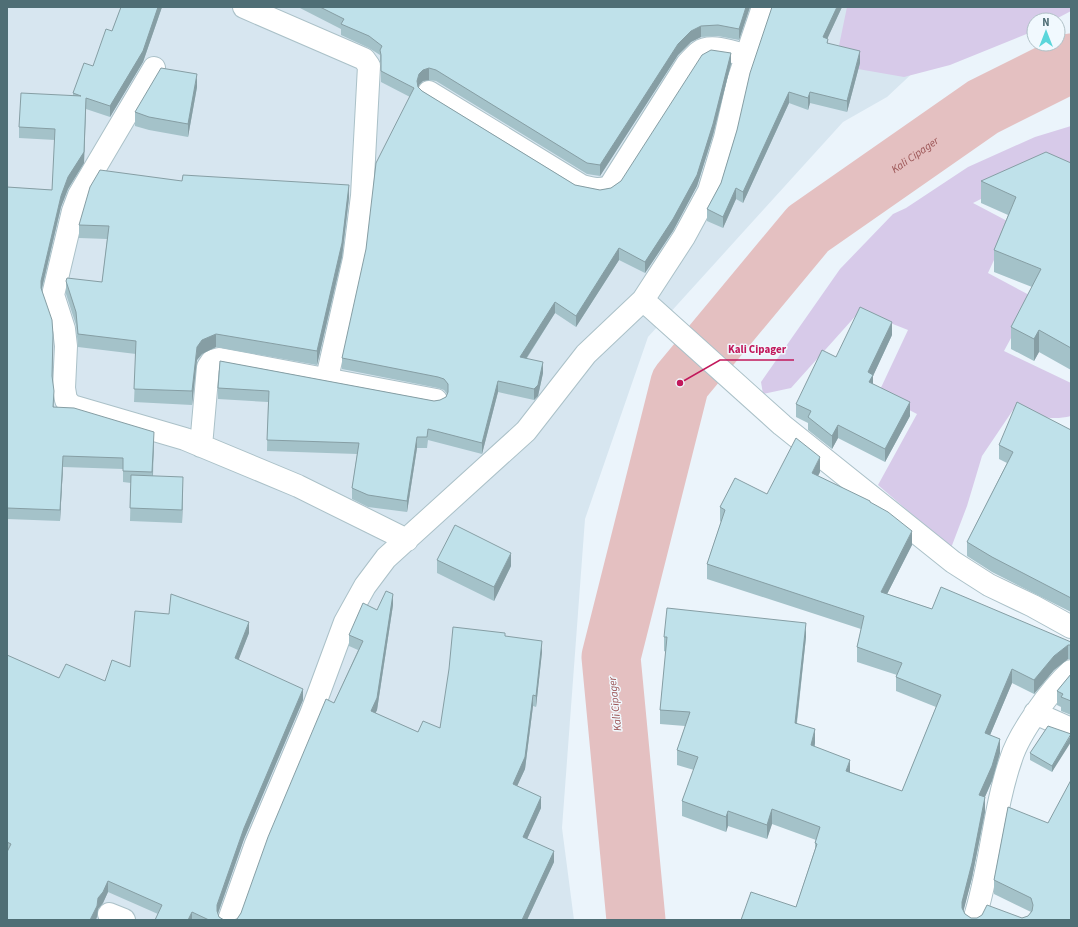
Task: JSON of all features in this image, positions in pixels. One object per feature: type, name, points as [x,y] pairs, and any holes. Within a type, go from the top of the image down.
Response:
[{"type":"street","points":[[244,7],[364,59],[370,66],[362,196],[354,259],[327,378]]},
{"type":"street","points":[[229,920],[256,844],[312,714],[345,622],[365,586],[386,558],[526,431],[586,354],[642,300],[684,237],[709,191],[746,55],[763,7]]},
{"type":"street","points":[[429,92],[582,186],[596,190],[604,190],[610,186],[683,70],[699,52],[704,49],[714,48],[746,55]]},
{"type":"street","points":[[154,68],[80,195],[73,211],[53,295],[64,328],[66,346],[64,388],[66,400],[72,406],[201,446],[298,486],[407,540]]},
{"type":"street","points":[[642,300],[782,425],[953,562],[989,585],[1033,606],[1071,628]]},
{"type":"street","points":[[201,446],[208,367],[212,361],[219,359],[327,378],[436,400]]},
{"type":"street","points":[[1000,911],[977,911],[992,835],[1011,758],[1035,713],[1071,671]]},
{"type":"street","points":[[1035,713],[1071,729]]},
{"type":"shaded area","points":[[7,7],[983,7],[887,97],[843,122],[648,337],[585,519],[562,828],[574,920],[7,920]]},
{"type":"shaded area","points":[[847,7],[1071,7],[1071,11],[1066,14],[1066,12],[1026,12],[1026,34],[950,65],[904,77],[835,65]]},
{"type":"shaded area","points":[[1071,126],[1071,175],[1048,165],[973,203],[1011,223],[988,273],[1033,297],[1004,351],[1071,383],[1071,416],[1062,418],[1048,418],[1013,410],[982,456],[967,506],[951,548],[878,485],[917,414],[878,394],[908,330],[860,311],[791,388],[763,394],[761,382],[840,269],[893,214],[906,208],[968,167],[1035,137]]},
{"type":"building","points":[[121,7],[158,7],[143,51],[110,106],[86,98],[84,152],[68,177],[61,196],[41,281],[41,288],[52,320],[53,407],[74,408],[154,432],[152,472],[123,471],[123,458],[63,456],[60,510],[7,508],[7,187],[52,190],[55,129],[19,127],[21,93],[81,96],[73,93],[84,63],[93,66],[106,29],[112,31]]},
{"type":"building","points":[[320,7],[746,7],[739,29],[718,25],[701,26],[691,31],[678,44],[600,165],[587,163],[436,70],[429,68],[423,70],[419,74],[417,81],[418,87],[422,91],[575,185],[600,190],[611,188],[621,181],[702,55],[711,50],[731,53],[713,124],[697,175],[673,219],[645,262],[619,248],[576,316],[555,302],[520,357],[543,362],[538,385],[534,389],[498,381],[482,443],[428,429],[427,437],[417,437],[407,501],[368,495],[352,488],[359,443],[267,440],[269,391],[218,388],[220,361],[434,401],[446,397],[448,392],[448,384],[444,379],[438,377],[342,358],[366,249],[376,163],[414,88],[381,71],[380,50],[382,46],[369,36],[341,24],[344,19]]},
{"type":"building","points":[[772,7],[837,7],[823,37],[828,39],[827,43],[860,51],[847,101],[810,92],[808,98],[789,92],[743,192],[736,188],[723,217],[707,209],[721,183],[737,130],[750,73]]},
{"type":"building","points":[[161,68],[197,74],[188,124],[149,117],[135,112]]},
{"type":"building","points":[[1046,152],[1071,163],[1071,348],[1039,330],[1034,339],[1011,327],[1041,269],[994,250],[1016,197],[981,181]]},
{"type":"building","points":[[100,170],[182,181],[183,175],[349,185],[342,243],[317,351],[216,334],[202,340],[197,347],[192,391],[134,389],[136,341],[78,334],[76,312],[66,281],[67,278],[102,282],[109,226],[79,225],[90,187]]},
{"type":"building","points":[[860,307],[892,322],[868,372],[873,375],[869,382],[910,402],[885,449],[838,425],[832,436],[808,417],[811,411],[796,404],[822,350],[836,357]]},
{"type":"building","points":[[1017,402],[1071,430],[1071,598],[992,557],[967,542],[1013,452],[999,445]]},
{"type":"building","points":[[796,438],[820,457],[812,473],[870,501],[888,512],[912,531],[881,592],[932,609],[941,587],[1071,642],[1071,645],[1068,645],[1054,656],[1034,680],[1012,669],[985,733],[1000,739],[992,766],[979,795],[985,797],[972,863],[962,902],[962,908],[965,914],[971,918],[977,918],[982,915],[987,905],[1022,918],[1028,916],[1032,911],[1033,905],[1031,898],[994,880],[1008,807],[1048,823],[1071,780],[1071,920],[741,920],[751,892],[796,907],[817,844],[815,843],[820,827],[772,809],[767,825],[728,811],[726,817],[682,801],[698,757],[677,750],[690,712],[660,710],[667,637],[664,637],[667,608],[806,623],[795,723],[815,729],[811,745],[850,760],[846,771],[902,791],[941,695],[896,677],[902,663],[857,647],[864,616],[707,564],[725,510],[720,507],[735,478],[767,494]]},
{"type":"building","points":[[131,475],[183,477],[182,510],[130,508]]},
{"type":"building","points":[[455,525],[511,553],[494,587],[437,560]]},
{"type":"building","points":[[386,591],[393,594],[377,698],[371,711],[418,732],[423,721],[440,728],[449,669],[453,627],[505,633],[505,636],[542,641],[536,696],[533,695],[525,757],[513,784],[541,797],[523,837],[554,851],[522,920],[233,920],[237,919],[241,913],[268,837],[326,699],[334,703],[363,641],[349,635],[363,603],[377,610]]},
{"type":"building","points":[[171,594],[249,622],[235,658],[303,689],[244,828],[217,905],[219,917],[224,920],[209,920],[192,912],[188,920],[155,920],[162,905],[108,881],[103,892],[98,898],[97,906],[90,920],[7,920],[7,852],[11,844],[7,842],[7,655],[59,678],[66,664],[105,681],[112,660],[130,667],[135,611],[169,614]]},
{"type":"building","points":[[1071,674],[1071,701],[1061,697],[1063,694],[1057,691]]},
{"type":"building","points":[[1048,726],[1071,734],[1052,766],[1030,753]]},
{"type":"waterway","name":"Kali Cipager","points":[[636,920],[611,657],[680,383],[808,229],[983,107],[1071,63]]},
{"type":"place","name":"Kali Cipager","points":[[680,383]]}]
